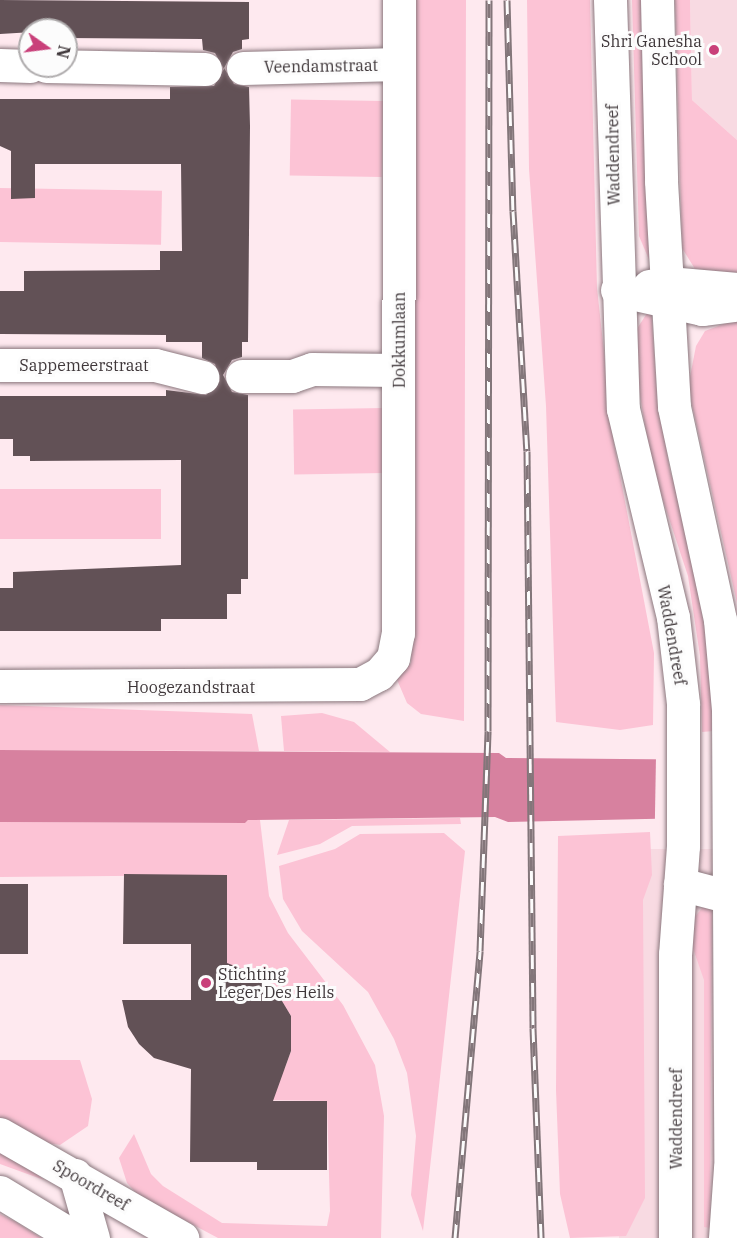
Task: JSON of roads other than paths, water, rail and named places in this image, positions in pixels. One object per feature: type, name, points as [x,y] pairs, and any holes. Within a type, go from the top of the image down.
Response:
[{"type":"main road","name":"Dokkumlaan","points":[[379,674],[393,658],[398,633],[399,0]]},
{"type":"main road","name":"Waddendreef","points":[[610,0],[616,290],[623,409],[673,617],[683,704],[683,846],[675,954],[675,1238]]},
{"type":"main road","points":[[657,0],[674,407],[720,620],[729,710],[734,877],[730,1168],[724,1238]]},
{"type":"main road","name":"Veendamstraat","points":[[243,68],[399,64]]},
{"type":"main road","points":[[0,65],[18,66]]},
{"type":"main road","points":[[78,67],[205,69]]},
{"type":"main road","points":[[616,290],[669,293],[737,289]]},
{"type":"main road","points":[[669,293],[702,309],[737,305]]},
{"type":"main road","name":"Sappemeerstraat","points":[[0,365],[155,365],[202,377]]},
{"type":"main road","points":[[242,376],[292,376],[312,369],[398,370]]},
{"type":"main road","name":"Hoogezandstraat","points":[[0,686],[333,686],[360,684],[379,674]]},
{"type":"main road","points":[[680,885],[734,877]]},
{"type":"main road","name":"Spoordreef","points":[[0,1134],[182,1238]]},
{"type":"main road","points":[[86,1182],[93,1238]]},
{"type":"main road","points":[[86,1182],[113,1238]]},
{"type":"main road","points":[[0,1192],[76,1238]]},
{"type":"railway","points":[[455,1238],[480,951],[488,731],[489,0]]},
{"type":"railway","points":[[507,0],[513,211],[527,451],[533,1028],[541,1238]]},
{"type":"place","name":"Shri Ganesha School","points":[[714,50]]},
{"type":"place","name":"Stichting Leger Des Heils","points":[[206,983]]}]
